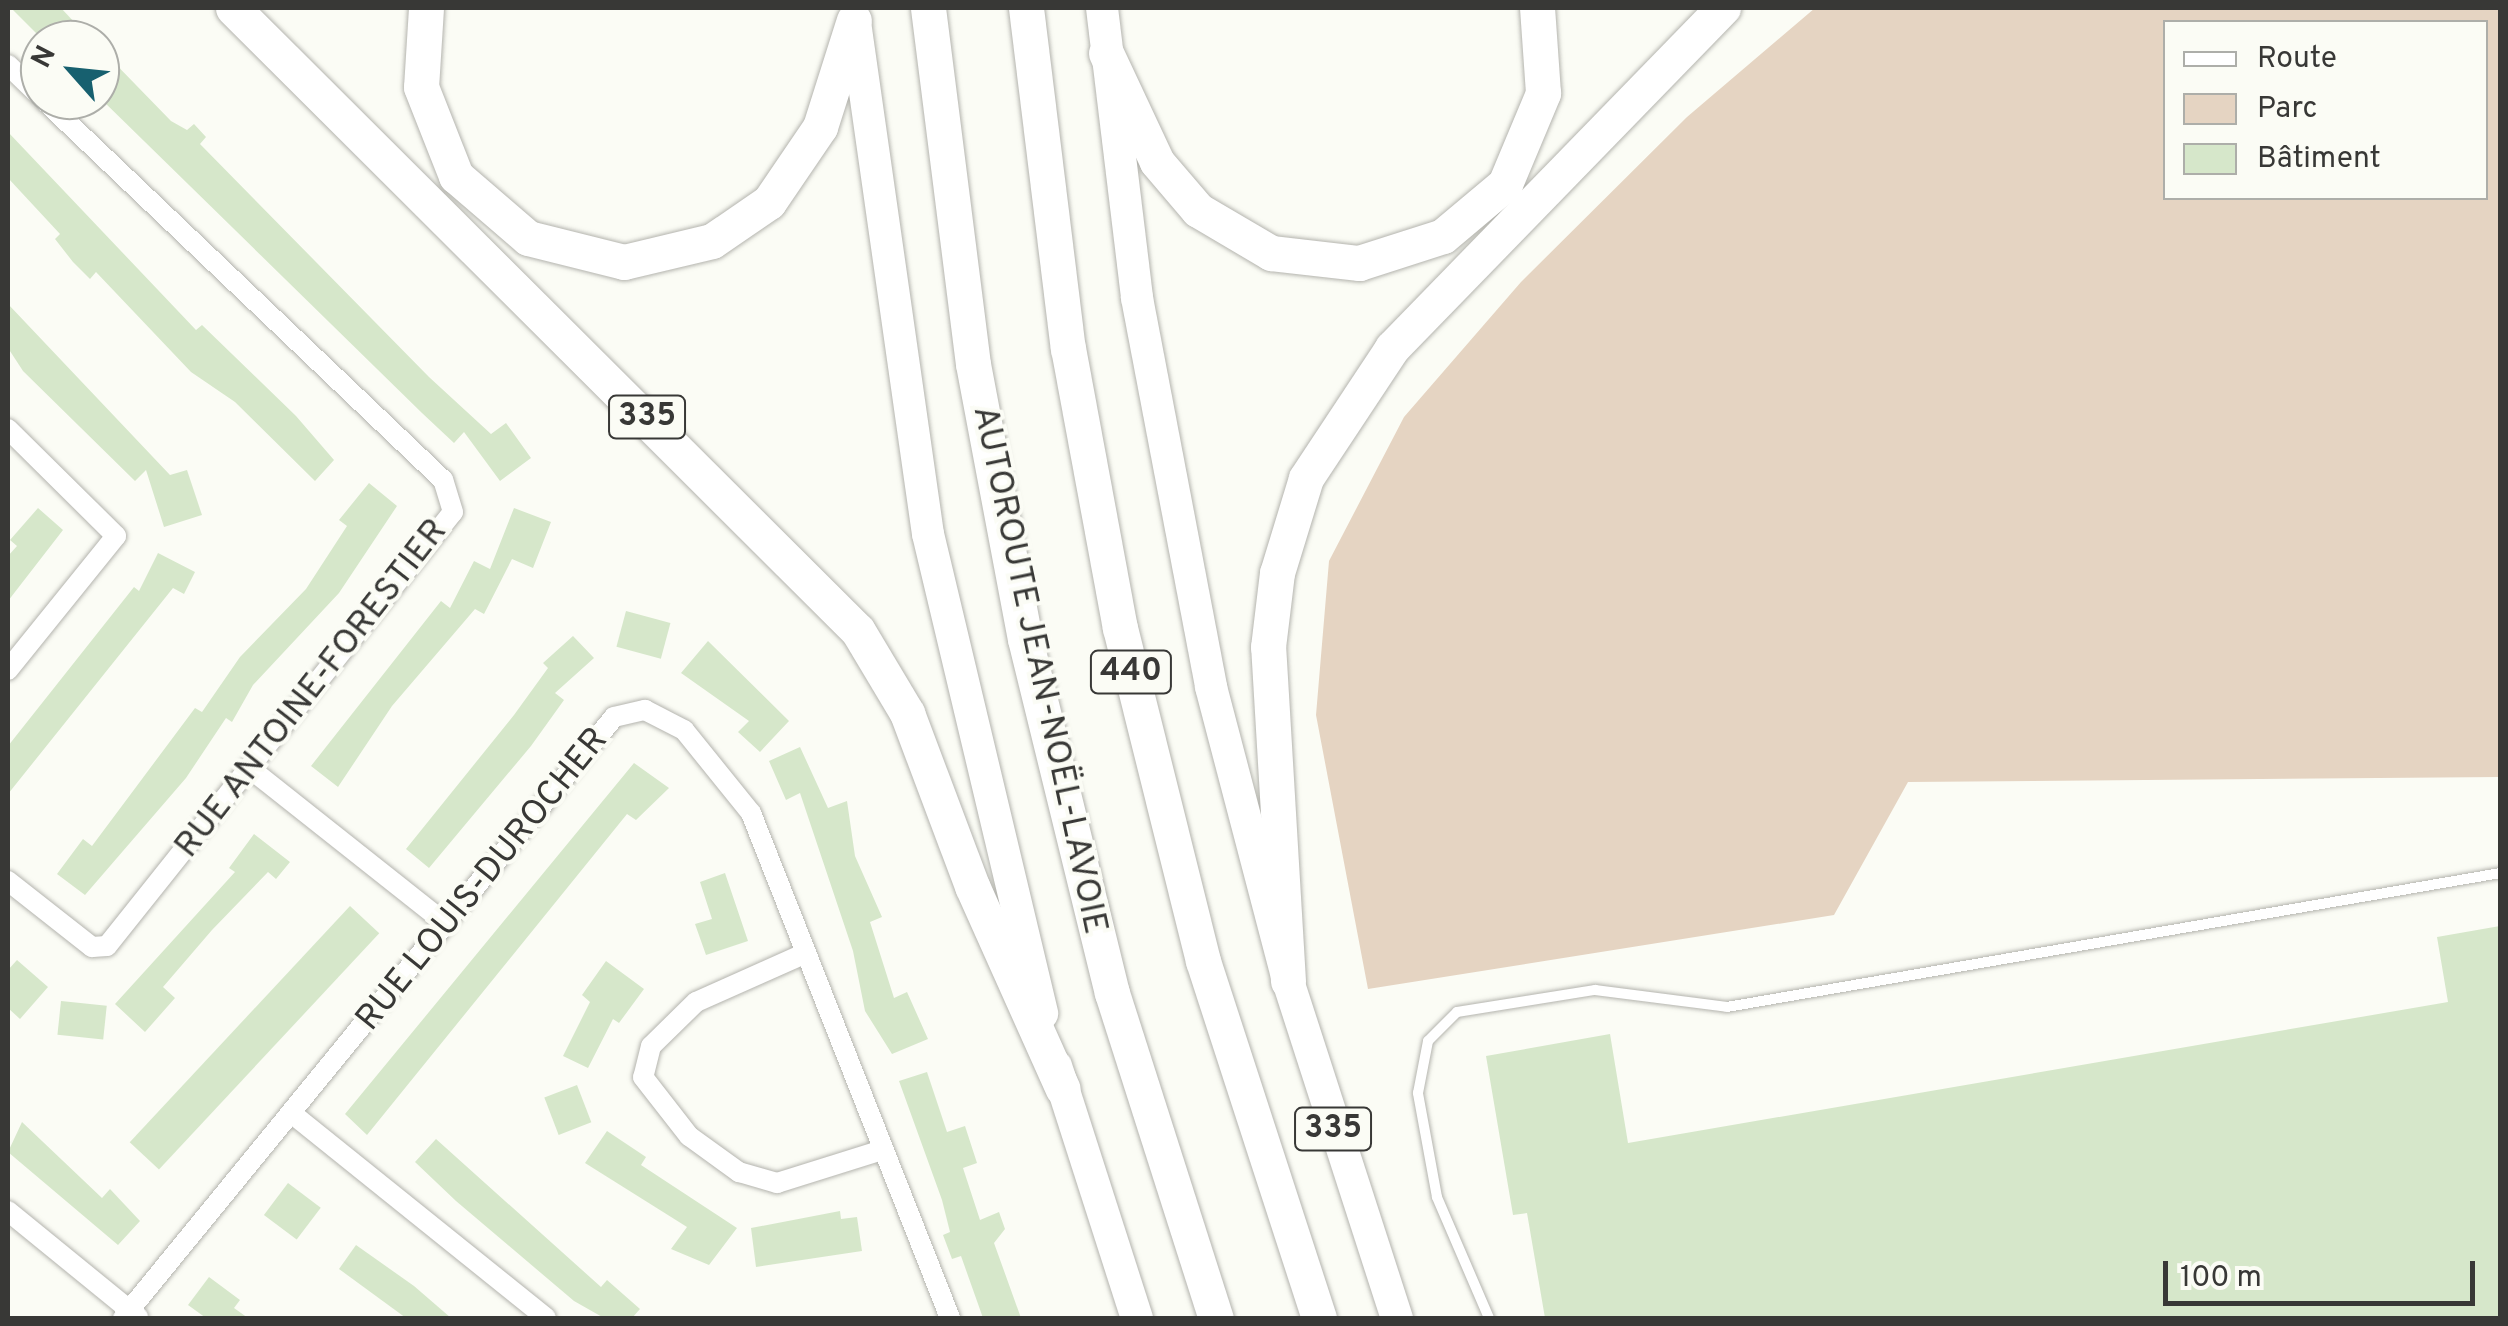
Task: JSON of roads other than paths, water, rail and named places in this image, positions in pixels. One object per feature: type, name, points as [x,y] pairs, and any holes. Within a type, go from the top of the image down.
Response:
[{"type":"highway","name":"335","points":[[233,8],[858,631],[918,738],[972,886],[1063,1089],[1137,1318]]},
{"type":"highway","points":[[426,8],[421,87],[456,176],[528,238],[624,262],[712,241],[769,202],[820,126],[854,14]]},
{"type":"highway","name":"AUTOROUTE JEAN-NOËL-LAVOIE","points":[[928,8],[973,364],[1033,676],[1112,993],[1216,1318]]},
{"type":"highway","name":"440","points":[[1026,8],[1060,295],[1120,628],[1203,961],[1318,1318]]},
{"type":"highway","name":"335","points":[[1102,8],[1137,298],[1183,556],[1288,982],[1397,1318]]},
{"type":"highway","points":[[1106,53],[1158,162],[1198,210],[1271,252],[1359,264],[1443,236],[1506,184],[1542,93],[1538,8]]},
{"type":"highway","points":[[1288,982],[1268,647],[1276,573],[1306,478],[1392,348],[1723,8]]},
{"type":"highway","points":[[854,14],[890,305],[934,568],[1063,1089]]},
{"type":"street","name":"RUE ANTOINE-FORESTIER","points":[[8,881],[92,946],[107,946],[252,770],[452,512],[443,480],[65,120]]},
{"type":"street","points":[[8,430],[116,536],[8,670]]},
{"type":"street","name":"RUE LOUIS-DUROCHER","points":[[131,1316],[614,717],[645,710],[684,730],[751,813],[879,1151],[950,1318]]},
{"type":"street","points":[[252,770],[446,924]]},
{"type":"street","points":[[806,953],[696,1002],[651,1046],[643,1078],[689,1136],[739,1172],[777,1183],[879,1151]]},
{"type":"street","points":[[295,1116],[546,1318]]},
{"type":"street","points":[[8,1211],[131,1316]]},
{"type":"lane","points":[[1490,1318],[1437,1197],[1418,1093],[1428,1041],[1457,1012],[1595,990],[1728,1007],[2500,872]]}]
